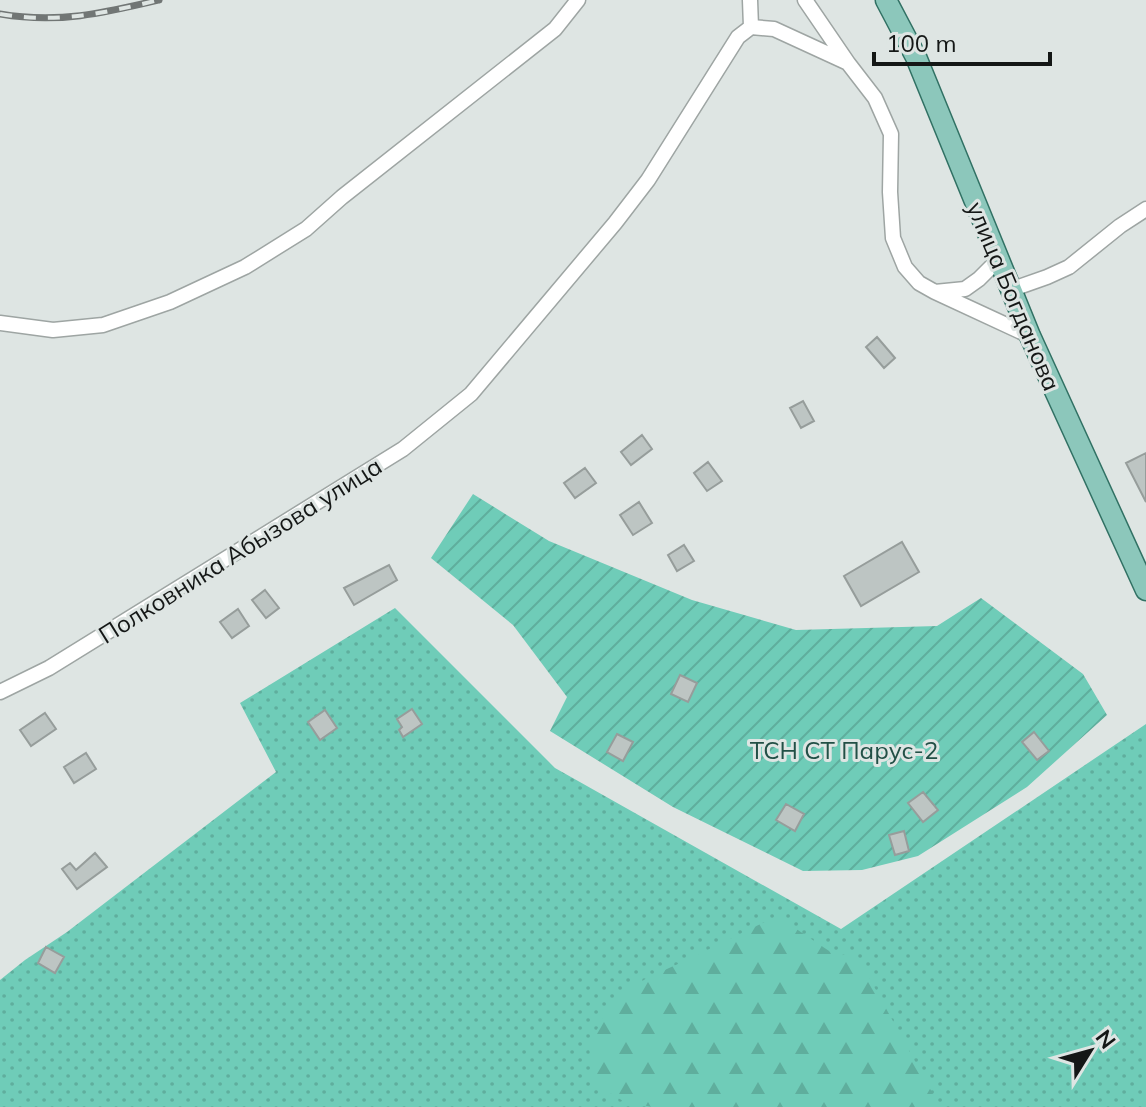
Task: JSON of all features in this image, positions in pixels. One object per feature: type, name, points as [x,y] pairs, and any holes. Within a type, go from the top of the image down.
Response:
[{"type":"main road","name":"улица Богданова","points":[[886,0],[916,57],[1010,290],[1146,590]]},
{"type":"street","points":[[0,323],[53,330],[103,325],[170,302],[245,267],[306,229],[342,197],[555,29],[578,0]]},
{"type":"street","points":[[750,0],[751,27],[774,29],[848,63]]},
{"type":"street","points":[[805,0],[875,98],[891,134],[893,238],[905,267],[919,283],[935,292],[1030,336]]},
{"type":"street","name":"Полковника Абызова улица","points":[[0,692],[49,668],[392,456],[471,394],[624,212],[648,180],[738,37],[751,27]]},
{"type":"street","points":[[1010,290],[1069,267],[1146,209]]},
{"type":"street","points":[[935,292],[965,289],[998,260]]},
{"type":"green space","name":"ТСН СТ Парус-2","points":[[473,494],[549,541],[692,600],[796,630],[937,626],[981,598],[1083,674],[1107,715],[1027,787],[918,856],[862,870],[803,871],[673,807],[550,731],[567,697],[513,625],[431,558]]},
{"type":"green space","points":[[395,608],[555,768],[841,929],[1146,724],[1146,1107],[0,1107],[0,980],[276,772],[240,703]]},
{"type":"green space","points":[[777,916],[838,957],[854,950],[940,1107],[652,1107],[623,1101],[594,1083],[589,1047],[603,1017],[620,995],[647,978]]},
{"type":"building","points":[[877,337],[895,358],[884,368],[866,347]]},
{"type":"building","points":[[803,401],[814,421],[801,428],[790,408]]},
{"type":"building","points":[[642,435],[652,449],[631,465],[621,452]]},
{"type":"building","points":[[1146,453],[1146,502],[1126,463]]},
{"type":"building","points":[[708,462],[722,481],[707,491],[694,473]]},
{"type":"building","points":[[585,468],[596,483],[575,498],[564,483]]},
{"type":"building","points":[[639,502],[652,523],[633,535],[620,515]]},
{"type":"building","points":[[902,542],[919,572],[861,606],[844,576]]},
{"type":"building","points":[[684,545],[694,561],[677,571],[668,555]]},
{"type":"building","points":[[389,565],[397,580],[354,605],[344,588]]},
{"type":"building","points":[[265,590],[279,608],[266,618],[252,600]]},
{"type":"building","points":[[238,609],[249,626],[232,638],[220,622]]},
{"type":"building","points":[[680,675],[697,683],[688,702],[671,694]]},
{"type":"building","points":[[412,709],[422,724],[403,737],[397,719]]},
{"type":"building","points":[[325,710],[337,728],[320,740],[308,722]]},
{"type":"building","points":[[45,713],[56,729],[31,746],[20,730]]},
{"type":"building","points":[[1034,732],[1049,751],[1037,760],[1022,742]]},
{"type":"building","points":[[617,734],[633,742],[623,761],[607,752]]},
{"type":"building","points":[[86,753],[96,769],[74,783],[64,767]]},
{"type":"building","points":[[923,792],[938,810],[923,822],[908,803]]},
{"type":"building","points":[[786,804],[804,814],[795,831],[776,820]]},
{"type":"building","points":[[904,831],[909,851],[895,855],[889,835]]},
{"type":"building","points":[[95,853],[107,867],[77,889],[62,869],[70,863],[76,870]]},
{"type":"building","points":[[46,947],[64,957],[55,973],[38,963]]},
{"type":"railway","points":[[0,14],[61,17],[100,13],[159,0]]}]
